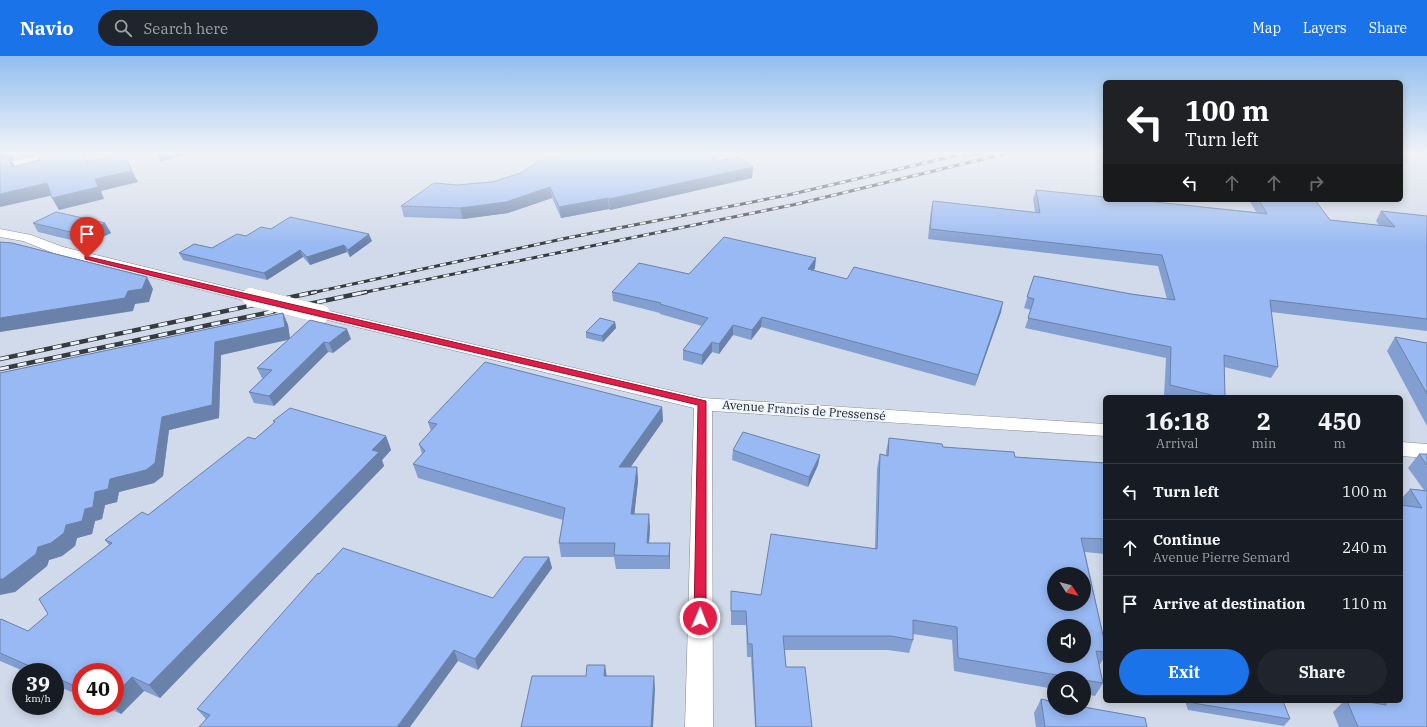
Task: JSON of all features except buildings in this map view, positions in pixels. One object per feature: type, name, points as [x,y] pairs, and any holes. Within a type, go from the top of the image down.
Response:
[{"type":"street","points":[[0,233],[26,238],[58,250]]},
{"type":"street","points":[[0,243],[58,250]]},
{"type":"street","name":"Avenue Francis de Pressensé","points":[[58,250],[703,404],[1103,430]]},
{"type":"street","points":[[699,727],[703,404]]},
{"type":"street","points":[[1403,449],[1427,451]]},
{"type":"shaded area","points":[[0,183],[1103,183],[1103,202],[1403,202],[1403,183],[1427,183],[1427,727],[0,727]]},
{"type":"railway","points":[[311,293],[567,238],[788,195],[838,183]]},
{"type":"railway","points":[[361,293],[797,204],[883,183]]},
{"type":"railway","points":[[0,359],[315,292]]},
{"type":"railway","points":[[0,369],[366,292]]},
{"type":"route","points":[[87,258],[191,284],[478,350],[703,404],[700,618]]}]
